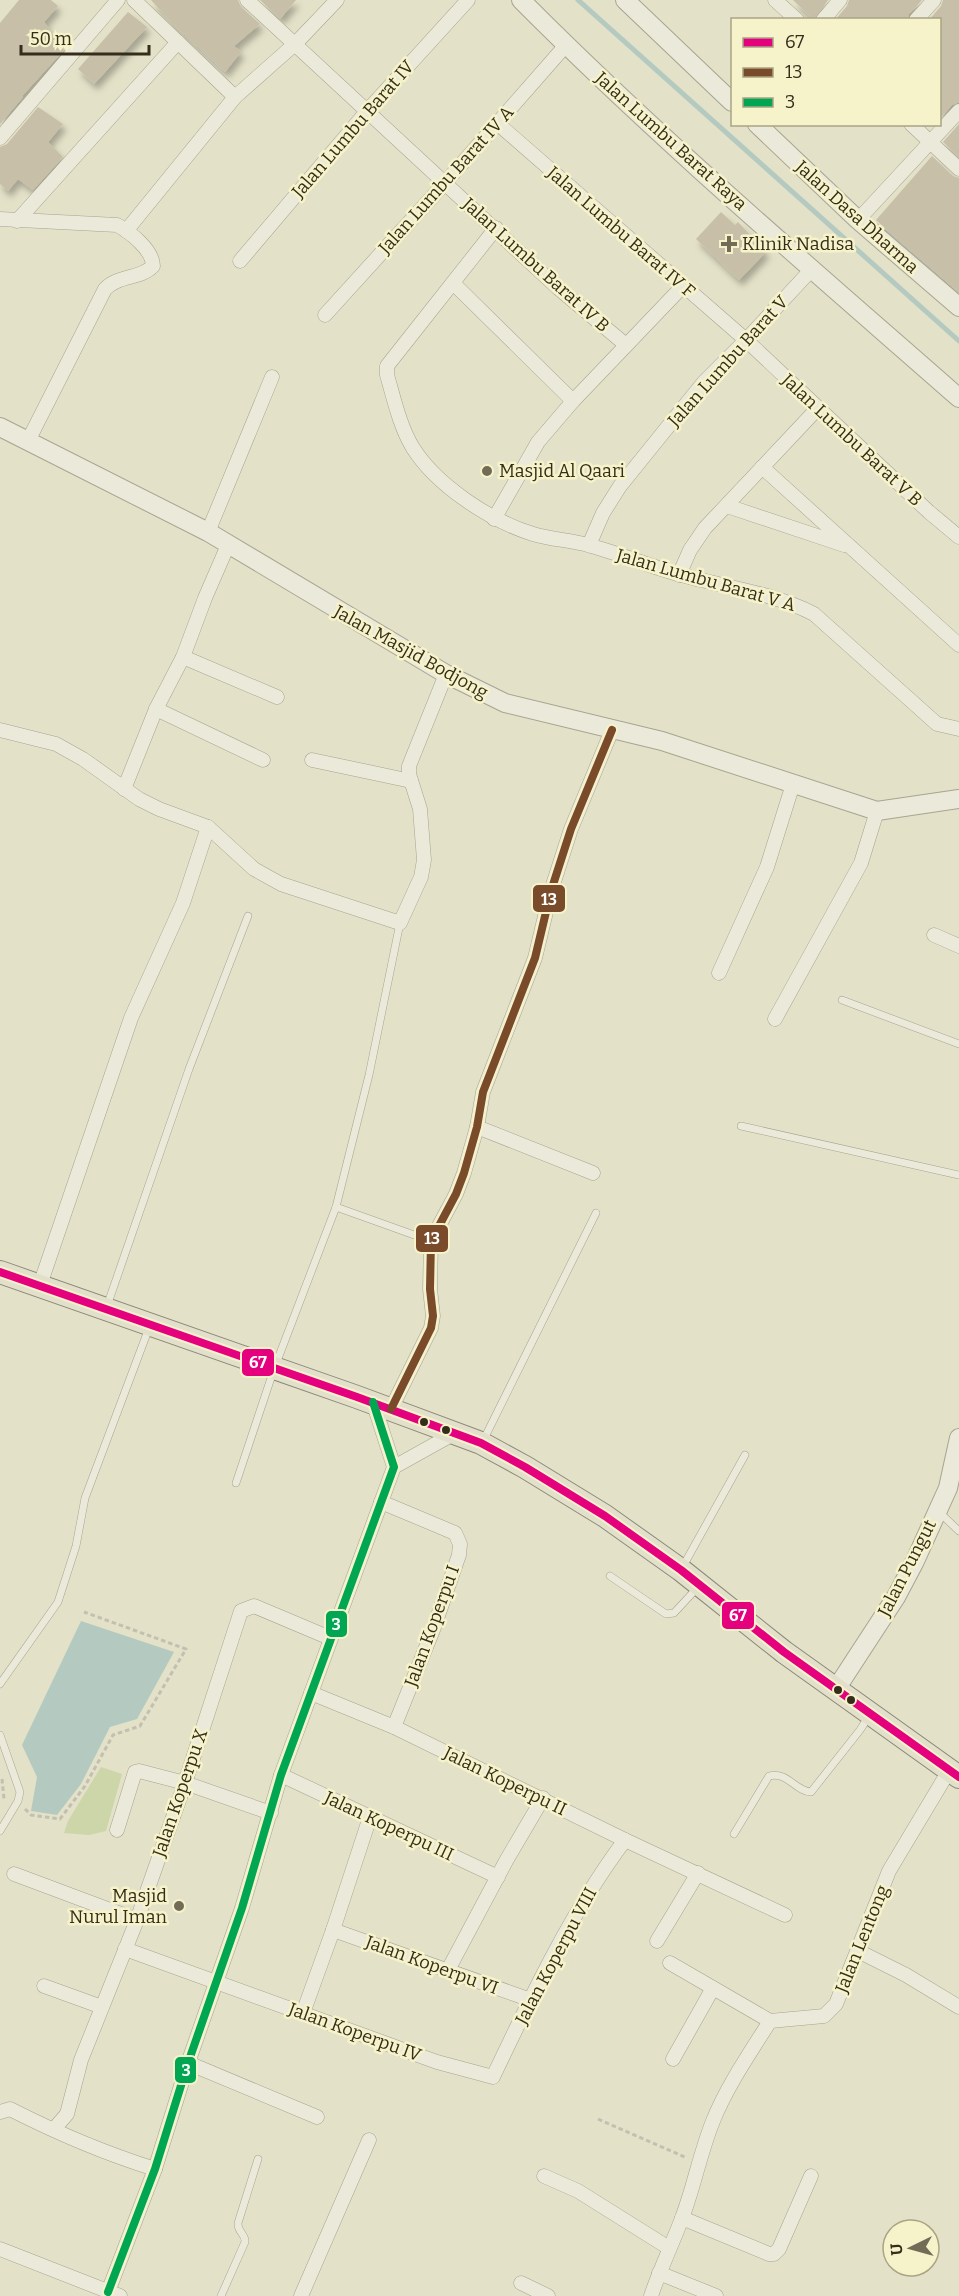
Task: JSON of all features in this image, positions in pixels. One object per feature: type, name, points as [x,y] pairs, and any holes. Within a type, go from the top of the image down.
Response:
[{"type":"main road","points":[[0,1272],[482,1443],[605,1516],[681,1570],[784,1652],[954,1773]]},
{"type":"street","points":[[0,138],[118,0]]},
{"type":"street","points":[[134,0],[235,98]]},
{"type":"street","name":"Jalan Lumbu Barat IV B","points":[[247,0],[368,110],[444,184],[496,228],[558,288],[626,345]]},
{"type":"street","points":[[126,231],[235,98],[296,43],[338,0]]},
{"type":"street","name":"Jalan Lumbu Barat IV","points":[[240,261],[368,110],[468,0]]},
{"type":"street","name":"Jalan Lumbu Barat Raya","points":[[521,0],[684,155],[959,398]]},
{"type":"street","points":[[625,0],[731,101]]},
{"type":"street","points":[[775,0],[795,18]]},
{"type":"street","points":[[825,18],[840,0]]},
{"type":"street","points":[[918,18],[934,0]]},
{"type":"street","points":[[17,221],[178,42]]},
{"type":"street","name":"Jalan Lumbu Barat IV A","points":[[325,315],[566,45]]},
{"type":"street","points":[[858,220],[959,111]]},
{"type":"street","name":"Jalan Lumbu Barat IV F","points":[[497,123],[682,287],[746,340]]},
{"type":"street","name":"Jalan Dasa Dharma","points":[[759,126],[858,220],[959,307]]},
{"type":"street","points":[[913,126],[959,169]]},
{"type":"street","points":[[0,219],[117,225],[150,255],[153,266],[149,271],[119,279],[105,289],[28,441]]},
{"type":"street","points":[[496,228],[453,283],[573,401]]},
{"type":"street","name":"Jalan Lumbu Barat V","points":[[590,545],[603,513],[620,486],[704,382],[812,269]]},
{"type":"street","name":"Jalan Lumbu Barat V A","points":[[453,283],[387,366],[387,375],[405,433],[413,448],[446,485],[494,519],[534,534],[590,545],[679,574],[730,586],[802,608],[814,614],[924,714],[937,724],[959,729]]},
{"type":"street","points":[[494,519],[538,442],[573,401],[682,287]]},
{"type":"street","name":"Jalan Lumbu Barat V B","points":[[746,340],[929,512],[959,537]]},
{"type":"street","points":[[207,532],[272,377]]},
{"type":"street","points":[[679,574],[690,550],[705,528],[818,408]]},
{"type":"street","name":"Jalan Masjid Bodjong","points":[[0,427],[207,532],[446,674],[506,703],[662,741],[877,811],[959,799]]},
{"type":"street","points":[[762,467],[959,645]]},
{"type":"street","points":[[727,506],[849,547]]},
{"type":"street","points":[[124,789],[156,709],[183,657],[228,545]]},
{"type":"street","points":[[183,657],[277,697]]},
{"type":"street","points":[[0,730],[56,744],[159,809],[208,827],[254,869],[281,884],[400,923],[424,869],[420,810],[409,766],[446,674]]},
{"type":"street","points":[[156,709],[263,760]]},
{"type":"street","points":[[0,2249],[91,2291],[114,2294],[188,2062],[217,1981],[281,1775],[394,1467],[382,1406],[431,1328],[433,1316],[430,1289],[431,1241],[456,1194],[477,1127],[483,1092],[535,958],[551,891],[571,829],[612,730]]},
{"type":"street","points":[[312,760],[411,781]]},
{"type":"street","points":[[719,973],[767,867],[793,784]]},
{"type":"street","points":[[775,1019],[861,862],[877,811]]},
{"type":"street","points":[[40,1285],[130,1018],[183,903],[208,827]]},
{"type":"street","points":[[934,935],[959,946]]},
{"type":"street","points":[[477,1127],[593,1173]]},
{"type":"street","points":[[394,1467],[455,1432]]},
{"type":"street","name":"Jalan Pungut","points":[[836,1689],[896,1597],[915,1561],[948,1488],[959,1438]]},
{"type":"street","name":"Jalan Koperpu I","points":[[381,1502],[455,1533],[460,1544],[459,1556],[433,1630],[394,1727]]},
{"type":"street","name":"Jalan Koperpu X","points":[[54,2129],[67,2114],[81,2060],[137,1920],[241,1611],[254,1606],[330,1638]]},
{"type":"street","name":"Jalan Koperpu II","points":[[311,1693],[394,1727],[785,1915]]},
{"type":"street","points":[[117,1830],[135,1772],[140,1771],[185,1783],[271,1813]]},
{"type":"street","name":"Jalan Lentong","points":[[771,2021],[824,2016],[836,2004],[890,1871],[954,1773]]},
{"type":"street","name":"Jalan Koperpu III","points":[[281,1775],[498,1877]]},
{"type":"street","points":[[448,1970],[543,1798]]},
{"type":"street","points":[[303,2013],[370,1817]]},
{"type":"street","name":"Jalan Koperpu VIII","points":[[494,2077],[573,1919],[600,1874],[625,1840]]},
{"type":"street","points":[[657,1941],[698,1873]]},
{"type":"street","points":[[14,1874],[137,1920]]},
{"type":"street","name":"Jalan Koperpu VI","points":[[333,1930],[531,2000]]},
{"type":"street","name":"Jalan Koperpu IV","points":[[125,1949],[437,2062],[494,2077]]},
{"type":"street","points":[[858,1951],[906,1975],[959,2007]]},
{"type":"street","points":[[651,2296],[682,2218],[713,2119],[732,2081],[771,2021],[670,1963]]},
{"type":"street","points":[[44,1986],[102,2007]]},
{"type":"street","points":[[674,2059],[714,1988]]},
{"type":"street","points":[[188,2062],[317,2117]]},
{"type":"street","points":[[0,2112],[10,2109],[107,2154],[155,2169]]},
{"type":"street","points":[[301,2296],[369,2139]]},
{"type":"street","points":[[544,2176],[578,2191],[669,2248]]},
{"type":"street","points":[[682,2218],[769,2254],[774,2254],[779,2249],[811,2176]]},
{"type":"street","points":[[659,2273],[716,2296]]},
{"type":"street","points":[[521,2283],[548,2296]]},
{"type":"lane","points":[[106,1310],[189,1069],[248,916]]},
{"type":"lane","points":[[236,1483],[274,1369],[336,1207],[369,1075],[400,923]]},
{"type":"lane","points":[[842,1000],[959,1044]]},
{"type":"lane","points":[[741,1126],[959,1174]]},
{"type":"lane","points":[[336,1207],[431,1241]]},
{"type":"lane","points":[[482,1443],[596,1213]]},
{"type":"lane","points":[[0,1684],[58,1602],[76,1546],[85,1498],[150,1326]]},
{"type":"lane","points":[[681,1570],[745,1455]]},
{"type":"lane","points":[[937,1510],[959,1531]]},
{"type":"lane","points":[[610,1576],[666,1614],[674,1613],[700,1585]]},
{"type":"lane","points":[[734,1834],[769,1776],[781,1776],[806,1792],[811,1792],[871,1713]]},
{"type":"lane","points":[[0,1735],[19,1784],[18,1801],[0,1831]]},
{"type":"lane","points":[[221,2296],[245,2242],[245,2237],[238,2229],[238,2223],[258,2159]]},
{"type":"path","points":[[18,1801],[31,1815],[60,1819],[85,1786],[113,1735],[140,1726],[186,1649],[84,1612]]},
{"type":"path","points":[[0,1772],[4,1790],[4,1806]]},
{"type":"path","points":[[598,2120],[698,2162]]},
{"type":"green space","points":[[101,1767],[122,1774],[106,1831],[89,1835],[64,1833],[68,1821]]},
{"type":"shaded area","points":[[81,1621],[174,1652],[137,1719],[110,1727],[81,1784],[57,1815],[31,1811],[37,1777],[22,1745]]},
{"type":"building","points":[[19,0],[51,0],[58,6],[44,22],[64,50],[0,124],[0,23]]},
{"type":"building","points":[[151,0],[238,0],[241,7],[260,24],[234,46],[241,52],[225,72],[174,25]]},
{"type":"building","points":[[260,0],[296,0],[280,19]]},
{"type":"building","points":[[793,0],[828,0],[815,18],[812,18]]},
{"type":"building","points":[[849,0],[922,0],[908,18],[837,18]]},
{"type":"building","points":[[943,0],[959,0],[959,102],[952,105],[941,117],[941,18],[931,18]]},
{"type":"building","points":[[128,12],[147,27],[94,84],[78,69]]},
{"type":"building","points":[[38,107],[63,124],[48,142],[63,157],[33,190],[18,179],[8,191],[0,184],[0,147],[7,144]]},
{"type":"building","points":[[959,124],[959,157],[943,142]]},
{"type":"building","points":[[932,156],[953,176],[959,178],[959,292],[876,220]]},
{"type":"building","points":[[721,212],[735,225],[738,222],[766,252],[739,280],[696,239]]},
{"type":"waterway","points":[[578,0],[959,341]]},
{"type":"transit line","name":"13","points":[[391,1409],[431,1328],[433,1316],[430,1289],[431,1241],[456,1194],[464,1173],[477,1127],[483,1092],[535,958],[551,891],[571,829],[612,730]]},
{"type":"transit line","name":"67","points":[[0,1272],[357,1397],[481,1443],[605,1516],[681,1570],[784,1652],[959,1777]]},
{"type":"transit line","name":"3","points":[[108,2292],[155,2169],[188,2063],[242,1908],[281,1775],[394,1467],[373,1402]]},
{"type":"place","name":"Klinik Nadisa","points":[[729,244]]},
{"type":"place","name":"Masjid Al Qaari","points":[[487,471]]},
{"type":"place","name":"Masjid Nurul Iman","points":[[179,1906]]}]
